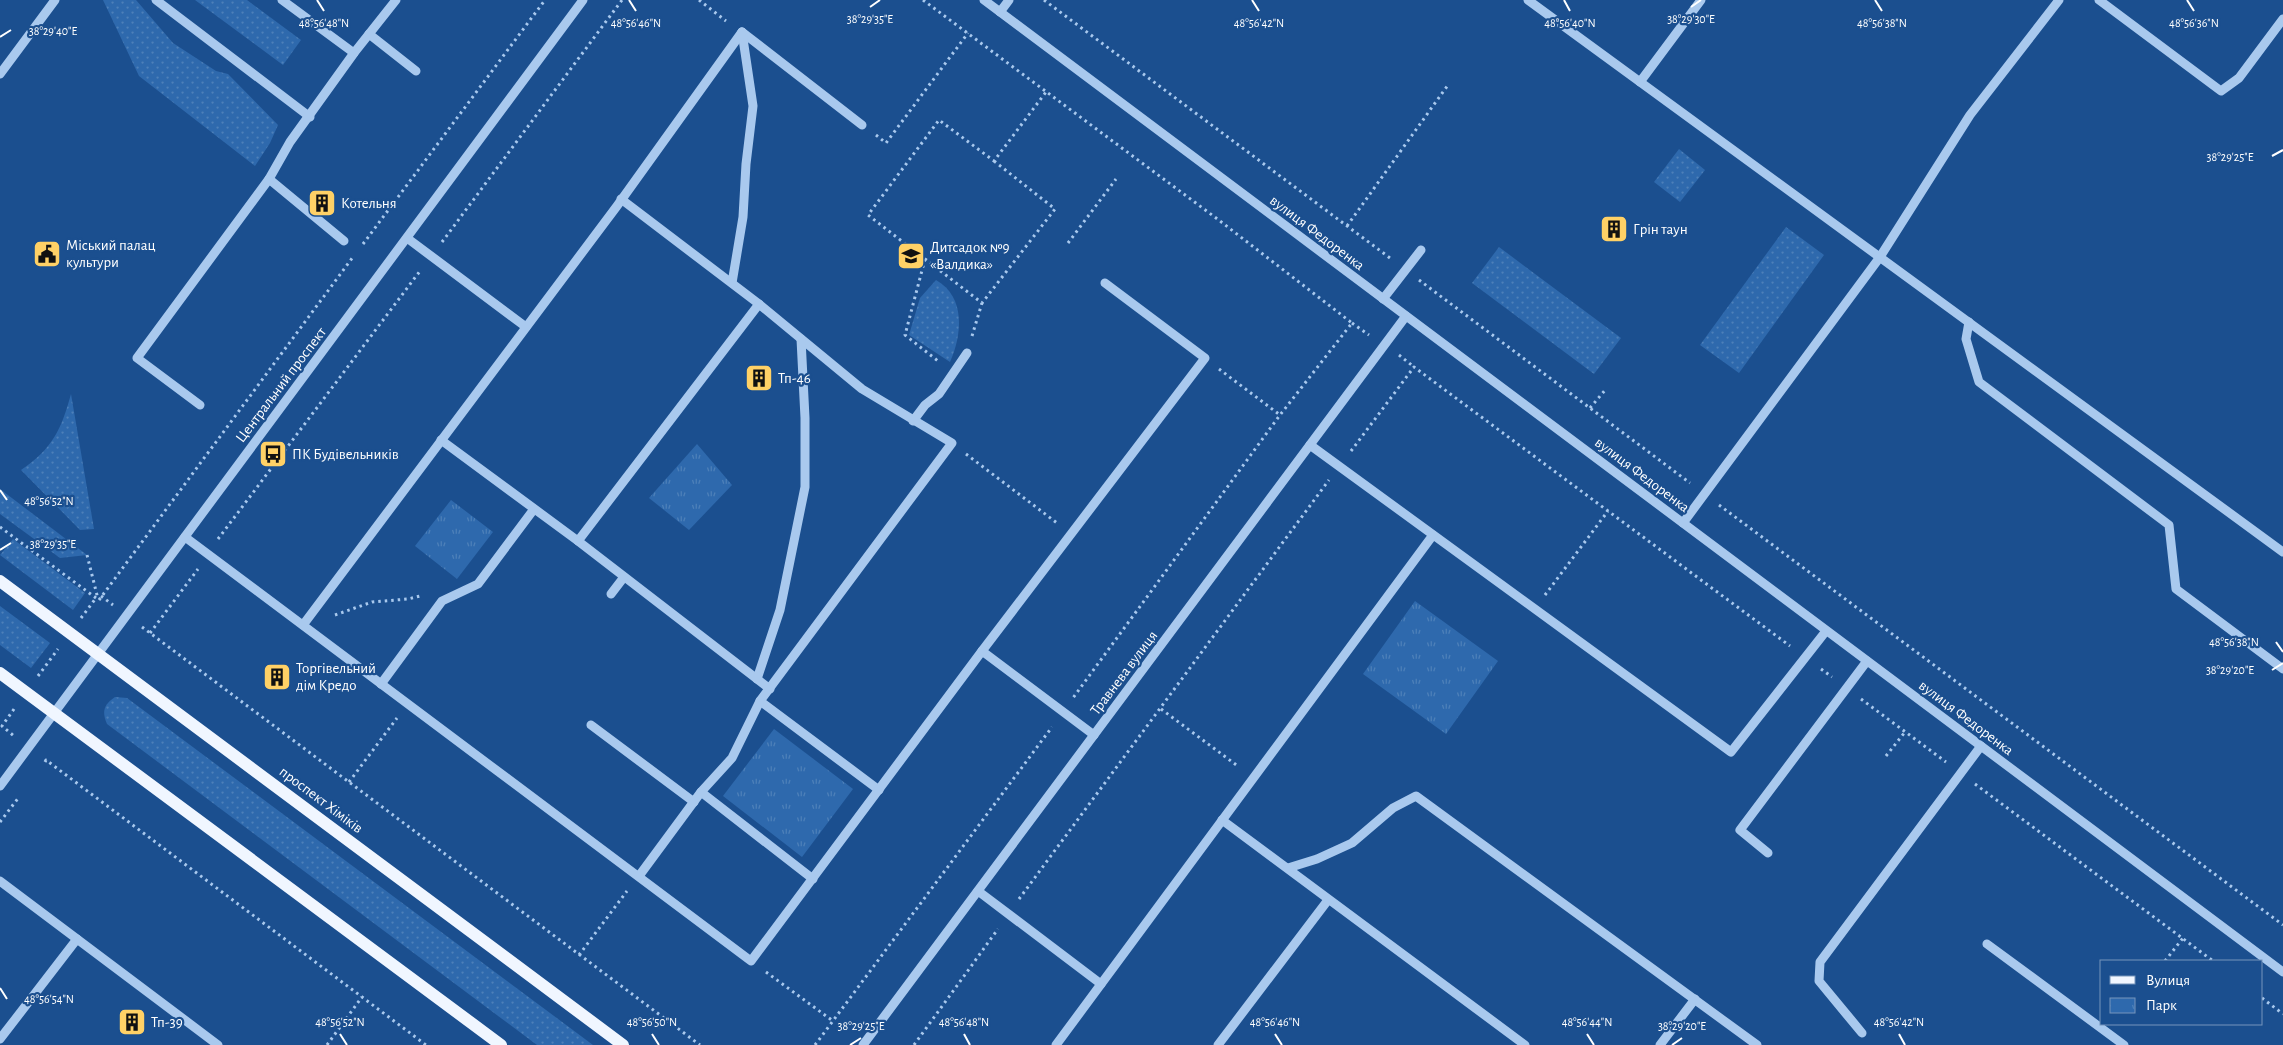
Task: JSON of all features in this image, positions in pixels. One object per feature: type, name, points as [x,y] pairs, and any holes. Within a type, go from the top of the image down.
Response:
[{"type":"main road","name":"проспект Хіміків","points":[[0,581],[623,1045]]},
{"type":"main road","points":[[0,673],[501,1045]]},
{"type":"street","points":[[0,74],[55,0]]},
{"type":"street","points":[[156,0],[310,117]]},
{"type":"street","points":[[282,0],[354,54]]},
{"type":"street","points":[[200,406],[137,358],[269,179],[290,142],[396,0]]},
{"type":"street","name":"Центральний проспект","points":[[0,786],[583,0]]},
{"type":"street","name":"вулиця Федоренка","points":[[984,0],[2283,972]]},
{"type":"street","points":[[1000,12],[1009,0]]},
{"type":"street","points":[[1528,0],[2283,552]]},
{"type":"street","points":[[1640,82],[1701,0]]},
{"type":"street","points":[[1683,524],[1880,257],[1970,115],[2059,0]]},
{"type":"street","points":[[2099,0],[2221,91],[2239,78],[2283,19]]},
{"type":"street","points":[[742,32],[862,124]]},
{"type":"street","points":[[303,626],[621,199],[742,32]]},
{"type":"street","points":[[732,283],[743,217],[746,164],[753,106],[742,32]]},
{"type":"street","points":[[369,34],[416,71]]},
{"type":"street","points":[[269,179],[344,241]]},
{"type":"street","points":[[621,199],[759,304],[862,389],[952,443],[760,701],[732,758],[701,792],[638,876]]},
{"type":"street","points":[[407,238],[526,327]]},
{"type":"street","points":[[1383,299],[1421,250]]},
{"type":"street","points":[[185,537],[752,961],[982,651],[1205,358],[1105,283]]},
{"type":"street","points":[[578,541],[759,304]]},
{"type":"street","name":"Травнева вулиця","points":[[863,1045],[1406,316]]},
{"type":"street","points":[[1969,322],[1966,339],[1979,382],[2170,525],[2176,589],[2283,669]]},
{"type":"street","points":[[757,679],[780,610],[805,487],[805,418],[801,339]]},
{"type":"street","points":[[913,421],[926,405],[939,394],[967,353]]},
{"type":"street","points":[[442,440],[578,541],[770,689]]},
{"type":"street","points":[[1310,445],[1731,752],[1826,630]]},
{"type":"street","points":[[381,684],[442,600],[478,584],[534,509]]},
{"type":"street","points":[[1056,1045],[1433,535]]},
{"type":"street","points":[[611,594],[624,577]]},
{"type":"street","points":[[982,651],[1094,735]]},
{"type":"street","points":[[1768,853],[1740,830],[1867,661]]},
{"type":"street","points":[[760,701],[879,790]]},
{"type":"street","points":[[591,725],[694,802]]},
{"type":"street","points":[[1862,1033],[1818,981],[1820,962],[1981,746]]},
{"type":"street","points":[[701,792],[812,879]]},
{"type":"street","points":[[1288,868],[1317,859],[1352,843],[1393,808],[1416,796],[1757,1045]]},
{"type":"street","points":[[1222,820],[1525,1045]]},
{"type":"street","points":[[0,881],[218,1045]]},
{"type":"street","points":[[978,891],[1101,984]]},
{"type":"street","points":[[1218,1045],[1328,900]]},
{"type":"street","points":[[0,1039],[77,939]]},
{"type":"street","points":[[1987,944],[2124,1045]]},
{"type":"street","points":[[1660,1045],[1695,998]]},
{"type":"path","points":[[98,600],[545,0]]},
{"type":"path","points":[[622,0],[150,632],[700,1045]]},
{"type":"path","points":[[699,0],[742,32]]},
{"type":"path","points":[[1044,0],[2283,925]]},
{"type":"path","points":[[862,124],[886,143],[968,33]]},
{"type":"path","points":[[1347,226],[1448,85]]},
{"type":"path","points":[[994,162],[1046,92]]},
{"type":"path","points":[[967,353],[982,303],[1055,209],[940,120],[868,215],[982,303]]},
{"type":"path","points":[[1068,243],[1116,179]]},
{"type":"path","points":[[925,259],[905,335],[953,372]]},
{"type":"path","points":[[1205,358],[1280,415]]},
{"type":"path","points":[[914,1045],[1008,914],[1414,366],[2212,960]]},
{"type":"path","points":[[1590,408],[1606,389]]},
{"type":"path","points":[[952,443],[1072,533]]},
{"type":"path","points":[[1534,609],[1608,511]]},
{"type":"path","points":[[0,526],[98,600]]},
{"type":"path","points":[[87,555],[98,600]]},
{"type":"path","points":[[303,626],[372,602],[408,600],[430,594],[442,600]]},
{"type":"path","points":[[349,782],[408,704]]},
{"type":"path","points":[[1161,709],[1253,778]]},
{"type":"path","points":[[1886,756],[1904,732]]},
{"type":"path","points":[[40,768],[46,760],[426,1045]]},
{"type":"path","points":[[0,822],[23,791]]},
{"type":"path","points":[[579,954],[638,876]]},
{"type":"path","points":[[2166,960],[2183,938]]},
{"type":"path","points":[[752,961],[833,1021]]},
{"type":"path","points":[[327,1045],[362,997]]},
{"type":"path","points":[[2263,999],[2283,1014]]},
{"type":"green space","points":[[103,0],[136,0],[173,43],[216,71],[228,74],[278,125],[270,143],[255,166],[139,76]]},
{"type":"green space","points":[[195,0],[247,0],[301,40],[283,65]]},
{"type":"green space","points":[[1679,149],[1705,170],[1680,202],[1654,182]]},
{"type":"green space","points":[[1786,227],[1824,255],[1739,373],[1700,345]]},
{"type":"green space","points":[[1499,247],[1621,338],[1594,374],[1472,283]]},
{"type":"green space","points":[[936,280],[946,287],[953,296],[959,317],[957,340],[950,362],[909,335],[920,298]]},
{"type":"green space","points":[[71,394],[94,529],[80,530],[21,470],[41,454],[54,437]]},
{"type":"green space","points":[[697,444],[732,485],[689,530],[649,498]]},
{"type":"green space","points":[[0,489],[87,555],[60,558],[0,514]]},
{"type":"green space","points":[[451,500],[493,532],[457,579],[415,546]]},
{"type":"green space","points":[[13,539],[85,593],[73,610],[0,555]]},
{"type":"green space","points":[[1415,601],[1498,661],[1446,734],[1363,674]]},
{"type":"green space","points":[[0,606],[50,643],[31,668],[0,645]]},
{"type":"green space","points":[[115,697],[127,698],[593,1045],[537,1045],[107,724],[104,716],[105,709],[108,703]]},
{"type":"green space","points":[[774,729],[853,789],[802,857],[723,796]]},
{"type":"place","name":"Котельня","points":[[322,203]]},
{"type":"place","name":"Грін таун","points":[[1614,229]]},
{"type":"place","name":"Міський палац культури","points":[[47,254]]},
{"type":"place","name":"Дитсадок №9 «Валдика»","points":[[911,256]]},
{"type":"place","name":"Тп-46","points":[[759,378]]},
{"type":"place","name":"ПК Будівельників","points":[[273,454]]},
{"type":"place","name":"Торгівельний дім Кредо","points":[[277,677]]},
{"type":"place","name":"Тп-39","points":[[132,1022]]}]
